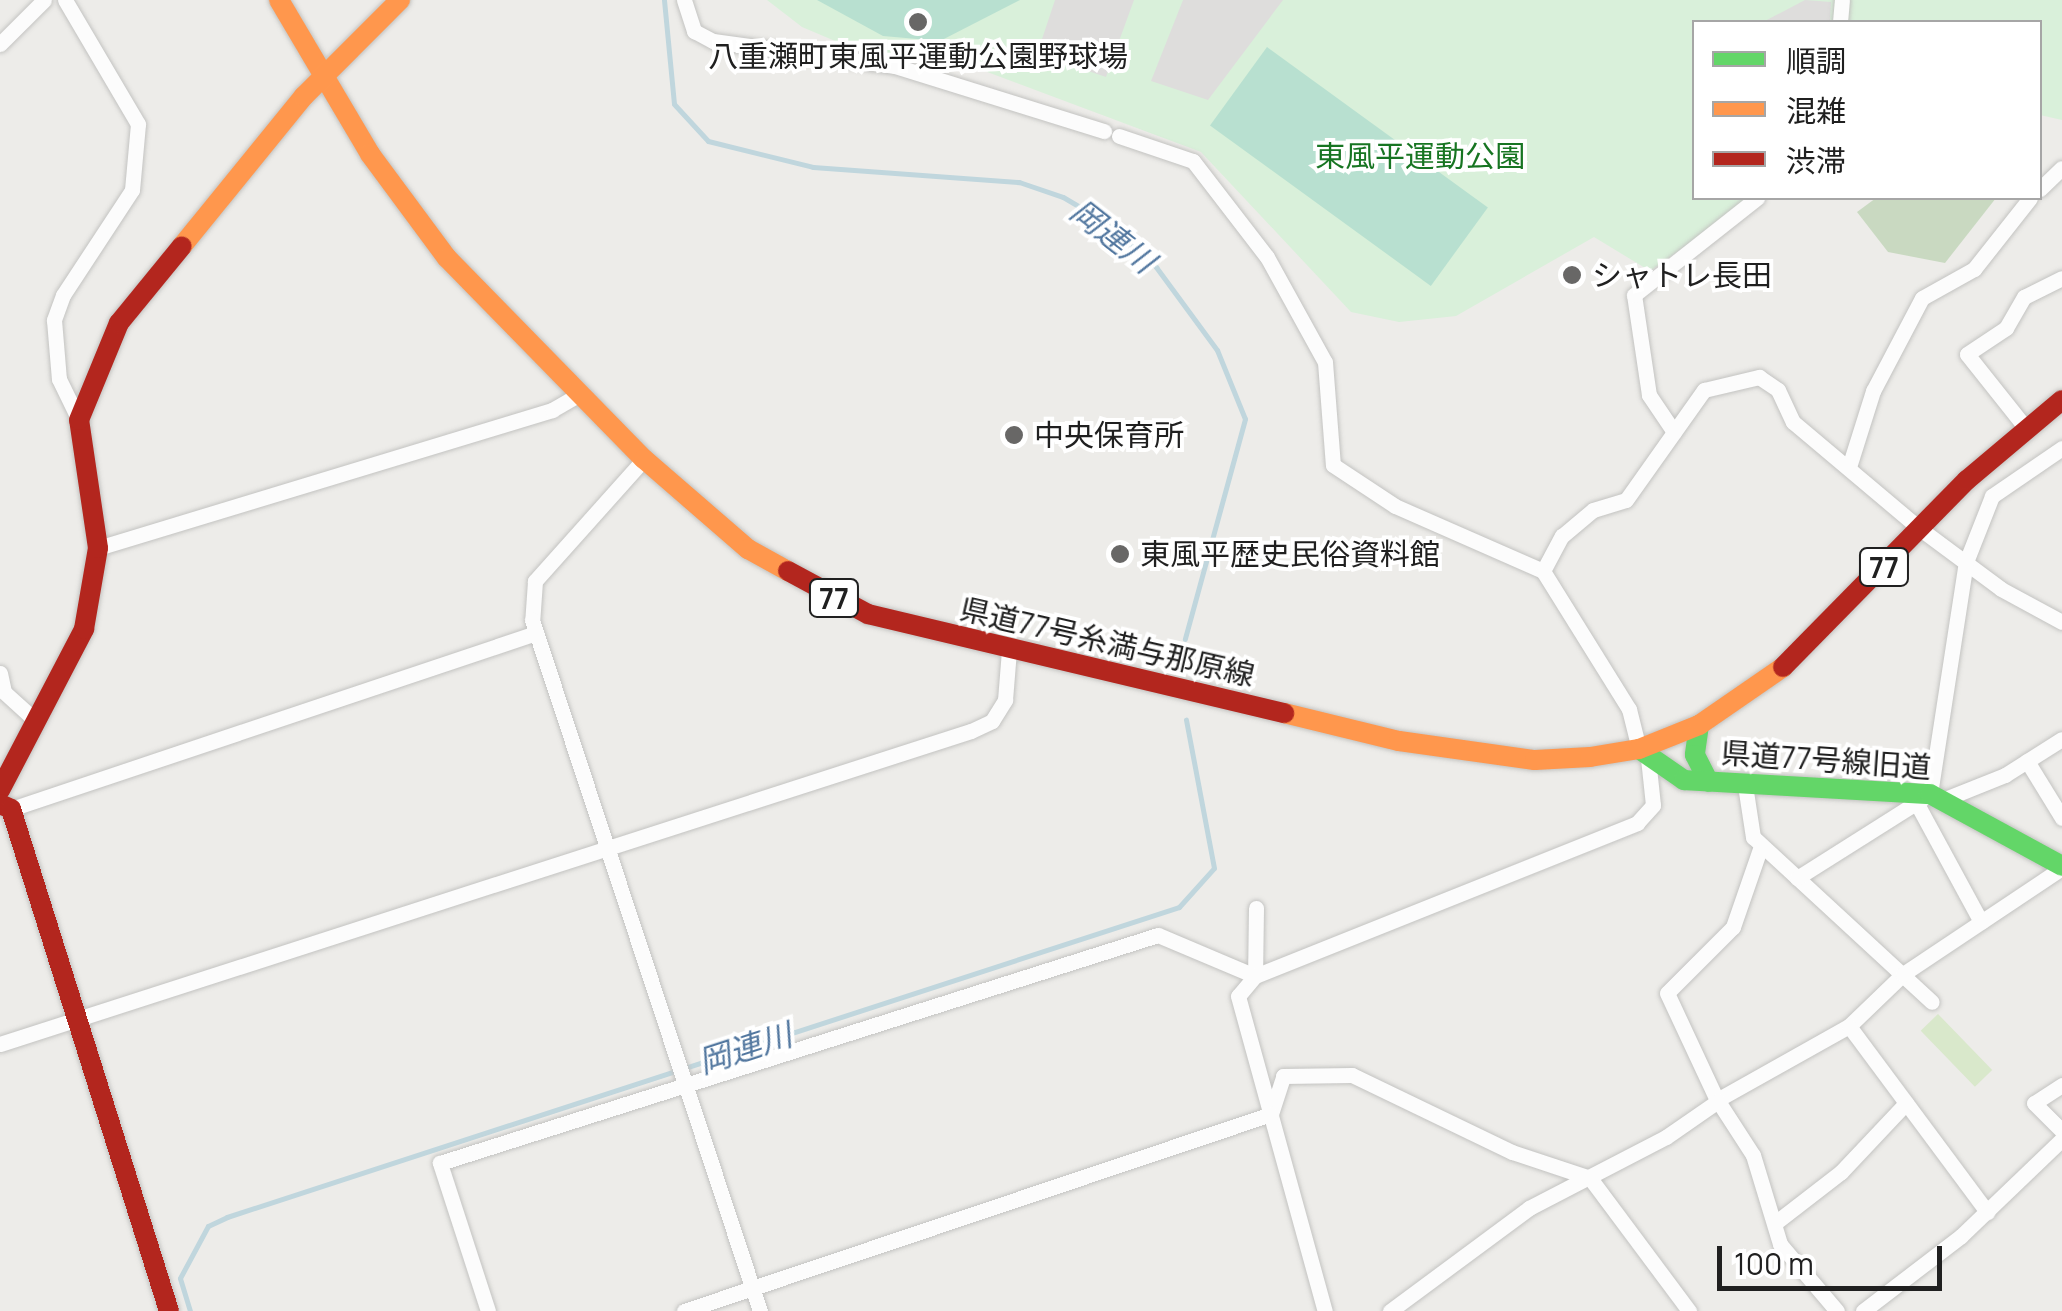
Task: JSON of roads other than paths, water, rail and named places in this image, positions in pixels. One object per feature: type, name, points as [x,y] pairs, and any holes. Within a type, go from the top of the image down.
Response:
[{"type":"main road","name":"県道77号糸満与那原線","points":[[279,0],[323,76],[447,258],[644,460],[710,520],[808,586],[868,614],[1009,650],[1468,754],[1535,760],[1644,754],[1699,725],[1793,660],[1920,528],[2026,427],[2062,400]]},
{"type":"main road","points":[[0,790],[84,629],[98,548],[79,420],[118,324],[323,76],[400,0]]},
{"type":"main road","points":[[1699,725],[1695,755],[1709,782]]},
{"type":"main road","name":"県道77号線旧道","points":[[1644,754],[1670,776],[1931,799],[2061,863]]},
{"type":"main road","points":[[6,807],[169,1311]]},
{"type":"street","points":[[0,44],[44,0]]},
{"type":"street","points":[[65,0],[138,124],[132,190],[63,295],[54,320],[59,379],[79,420]]},
{"type":"street","points":[[684,0],[694,31],[713,41],[895,66],[1193,161],[1266,257],[1325,362],[1334,466],[1424,521],[1543,571],[1628,709],[1644,754],[1653,806],[1637,823],[1255,976],[1238,996],[1324,1311]]},
{"type":"street","points":[[2042,187],[2062,168]]},
{"type":"street","points":[[1674,432],[1649,395],[1634,295],[1755,200]]},
{"type":"street","points":[[1849,466],[1873,391],[1922,298],[1974,269],[2028,200]]},
{"type":"street","points":[[2026,427],[1967,354],[2006,328],[2024,297],[2062,278]]},
{"type":"street","points":[[1543,571],[1562,536],[1593,510],[1626,500],[1704,390],[1758,378],[1778,390],[1793,422],[1920,528],[2062,622]]},
{"type":"street","points":[[98,548],[552,410],[580,394]]},
{"type":"street","points":[[1981,922],[1931,799],[1966,562],[1992,496],[2062,448]]},
{"type":"street","points":[[644,460],[535,581],[536,632],[760,1311]]},
{"type":"street","points":[[6,807],[536,632]]},
{"type":"street","points":[[0,1044],[992,721],[1005,700],[1009,650]]},
{"type":"street","points":[[0,673],[4,692],[36,721]]},
{"type":"street","points":[[1797,878],[1931,799],[2027,761],[2062,739]]},
{"type":"street","points":[[2027,761],[2062,818]]},
{"type":"street","points":[[1745,784],[1753,837],[1932,1002]]},
{"type":"street","points":[[1761,846],[1733,928],[1667,993],[1717,1100],[1849,1026],[1904,974],[2061,863]]},
{"type":"street","points":[[1255,976],[1256,908]]},
{"type":"street","points":[[488,1311],[440,1162],[1158,935],[1255,976]]},
{"type":"street","points":[[1849,1026],[1986,1212]]},
{"type":"street","points":[[1271,1114],[1283,1076],[1352,1075],[1512,1152],[1590,1178],[1689,1311]]},
{"type":"street","points":[[1863,1311],[1986,1212],[2062,1135],[2034,1103],[2062,1085]]},
{"type":"street","points":[[1390,1311],[1529,1208],[1590,1178],[1718,1101],[1753,1155],[1780,1244],[1837,1311]]},
{"type":"street","points":[[1776,1223],[1841,1172],[1906,1102]]},
{"type":"street","points":[[684,1311],[1271,1114]]},
{"type":"waterway","name":"岡連川","points":[[664,0],[674,104],[708,141],[813,167],[1019,182],[1063,197],[1102,220],[1156,267],[1217,350],[1245,419],[1185,639]]},
{"type":"waterway","name":"岡連川","points":[[190,1311],[180,1278],[208,1226],[227,1217],[1179,907],[1214,868],[1186,720]]},
{"type":"place","name":"八重瀬町東風平運動公園野球場","points":[[918,22]]},
{"type":"place","name":"シャトレ長田","points":[[1572,275]]},
{"type":"place","name":"中央保育所","points":[[1014,435]]},
{"type":"place","name":"東風平歴史民俗資料館","points":[[1120,554]]},
{"type":"park label","name":"東風平運動公園","points":[[1420,156]]}]
